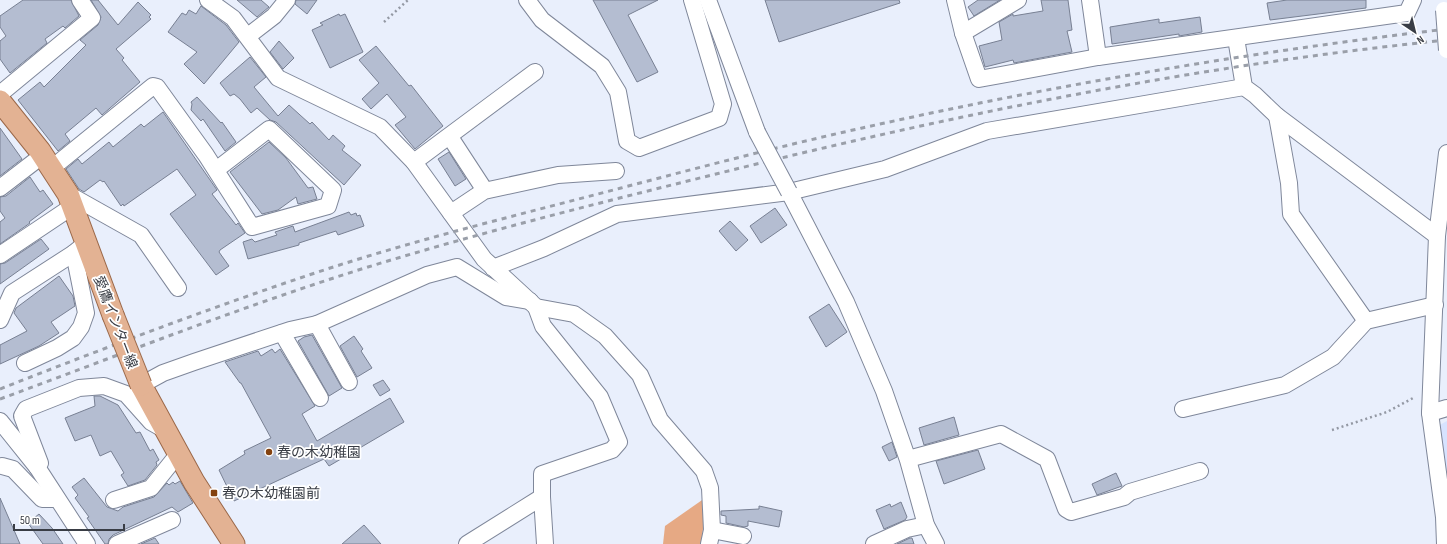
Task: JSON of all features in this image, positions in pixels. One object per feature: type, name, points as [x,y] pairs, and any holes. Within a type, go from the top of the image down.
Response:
[{"type":"main road","name":"愛鷹インター線","points":[[2,105],[48,162],[70,200],[80,248],[113,315],[141,385],[165,430],[234,544]]},
{"type":"street","points":[[2,105],[92,18],[80,0]]},
{"type":"street","points":[[208,0],[233,18],[278,78],[380,127],[414,162],[493,268],[533,304],[543,326],[600,397],[619,442],[612,450],[542,474],[545,544]]},
{"type":"street","points":[[248,36],[274,16],[287,0]]},
{"type":"street","points":[[527,0],[542,20],[602,66],[618,92],[627,141],[639,148],[719,118],[723,104],[692,0]]},
{"type":"street","points":[[708,0],[757,132],[846,302],[884,392],[908,459],[926,525],[936,544]]},
{"type":"street","points":[[955,0],[963,33],[979,79],[1098,57],[1407,13],[1414,0]]},
{"type":"street","points":[[963,33],[1018,0]]},
{"type":"street","points":[[1090,0],[1098,57]]},
{"type":"street","points":[[1445,5],[1447,50]]},
{"type":"street","points":[[1236,38],[1244,87],[1277,116],[1437,236]]},
{"type":"street","points":[[414,162],[450,137],[535,72]]},
{"type":"street","points":[[0,188],[48,162],[153,86],[158,87],[168,100],[216,170],[252,227],[328,206],[333,190],[269,129],[216,170]]},
{"type":"street","points":[[493,268],[544,248],[617,214],[789,192],[885,169],[987,131],[1115,111],[1244,87]]},
{"type":"street","points":[[1277,116],[1289,183],[1291,214],[1366,321]]},
{"type":"street","points":[[450,137],[482,186]]},
{"type":"street","points":[[1445,544],[1444,517],[1430,413],[1430,389],[1435,306],[1437,236],[1447,153]]},
{"type":"street","points":[[451,213],[484,191],[558,175],[616,171]]},
{"type":"street","points":[[0,256],[70,200],[141,235],[178,288]]},
{"type":"street","points":[[0,320],[12,293],[80,248],[86,313],[81,327],[73,338],[57,348],[25,363]]},
{"type":"street","points":[[141,385],[162,373],[282,333],[317,324],[427,275],[456,267],[506,297],[574,314],[605,336],[640,375],[660,420],[704,471],[710,488],[710,537],[743,536]]},
{"type":"street","points":[[1183,409],[1285,385],[1333,357],[1366,321],[1435,306]]},
{"type":"street","points":[[317,324],[348,382]]},
{"type":"street","points":[[282,333],[320,398]]},
{"type":"street","points":[[37,467],[40,463],[22,416],[26,409],[80,388],[104,386],[126,394],[151,422],[165,430]]},
{"type":"street","points":[[1430,413],[1447,408]]},
{"type":"street","points":[[0,421],[37,467],[87,544]]},
{"type":"street","points":[[908,459],[1001,434],[1047,459],[1066,509],[1071,512],[1124,497],[1130,492],[1200,471]]},
{"type":"street","points":[[114,500],[151,488],[179,453]]},
{"type":"street","points":[[2,466],[13,469],[42,499],[57,499]]},
{"type":"street","points":[[467,544],[542,496]]},
{"type":"street","points":[[117,544],[172,520]]},
{"type":"street","points":[[874,544],[907,529],[926,525]]},
{"type":"path","points":[[384,22],[408,0]]},
{"type":"path","points":[[1332,430],[1387,412],[1430,389]]},
{"type":"shaded area","points":[[1447,421],[1447,501],[1438,426]]},
{"type":"shaded area","points":[[705,498],[702,544],[663,544],[665,526]]},
{"type":"building","points":[[23,0],[71,0],[79,16],[65,28],[63,26],[45,39],[47,43],[10,73],[0,59],[0,41],[6,36],[0,27],[0,16]]},
{"type":"building","points":[[91,0],[98,0],[118,25],[138,2],[151,15],[149,17],[151,19],[116,49],[124,58],[122,60],[140,82],[102,115],[96,108],[65,134],[70,141],[58,151],[18,100],[40,82],[44,87],[86,45],[80,40],[98,25],[101,17]]},
{"type":"building","points":[[237,0],[261,0],[269,7],[257,17]]},
{"type":"building","points":[[296,0],[317,0],[307,14],[295,4]]},
{"type":"building","points":[[593,0],[658,0],[628,15],[658,72],[637,82]]},
{"type":"building","points":[[765,0],[899,0],[900,3],[779,42]]},
{"type":"building","points":[[978,0],[1000,0],[974,16],[968,7]]},
{"type":"building","points":[[1041,0],[1068,0],[1072,30],[1067,31],[1072,52],[1014,63],[1013,60],[985,67],[979,46],[1002,40],[999,22],[1013,14],[1013,16],[1043,11]]},
{"type":"building","points":[[1287,0],[1366,0],[1366,8],[1270,20],[1267,3]]},
{"type":"building","points":[[201,6],[226,25],[239,42],[204,84],[184,64],[197,52],[168,32],[182,13],[186,15],[189,10],[196,14]]},
{"type":"building","points":[[339,14],[340,16],[345,14],[363,52],[330,68],[312,30],[323,25],[320,23]]},
{"type":"building","points":[[1200,17],[1202,32],[1112,44],[1110,27],[1159,19],[1159,23]]},
{"type":"building","points":[[279,41],[294,58],[283,69],[270,52]]},
{"type":"building","points":[[376,46],[409,86],[411,85],[443,126],[415,149],[395,125],[406,117],[387,94],[371,109],[362,99],[379,83],[359,60]]},
{"type":"building","points":[[250,57],[266,77],[254,87],[278,116],[289,105],[310,124],[312,122],[329,140],[333,135],[345,146],[342,150],[361,165],[344,185],[276,122],[270,120],[257,108],[251,113],[240,99],[234,94],[230,96],[220,83]]},
{"type":"building","points":[[197,97],[221,123],[222,122],[236,142],[225,151],[203,119],[201,121],[191,110],[191,102]]},
{"type":"building","points":[[163,112],[217,190],[212,194],[236,225],[238,223],[245,233],[220,250],[219,252],[229,266],[216,275],[170,214],[196,195],[177,169],[124,206],[123,204],[121,206],[104,181],[103,182],[100,180],[84,192],[79,189],[66,169],[78,159],[82,164],[109,142],[113,147],[141,124],[144,127]]},
{"type":"building","points":[[0,128],[22,159],[0,176]]},
{"type":"building","points":[[269,142],[286,158],[308,188],[313,187],[317,199],[298,204],[296,197],[278,210],[262,214],[230,172]]},
{"type":"building","points":[[449,152],[466,179],[455,186],[438,159]]},
{"type":"building","points":[[30,177],[40,192],[43,190],[53,204],[29,222],[30,223],[0,244],[0,222],[5,218],[0,211],[0,197],[6,196]]},
{"type":"building","points":[[775,208],[787,225],[761,243],[750,226]]},
{"type":"building","points":[[349,212],[351,215],[356,213],[357,216],[360,215],[364,226],[338,235],[336,231],[299,243],[299,245],[248,259],[243,242],[252,239],[255,242],[277,235],[275,232],[293,226],[295,232]]},
{"type":"building","points":[[730,221],[748,240],[736,251],[719,231]]},
{"type":"building","points":[[41,239],[49,249],[0,284],[0,264],[5,263]]},
{"type":"building","points":[[59,276],[73,296],[75,306],[51,322],[59,333],[39,346],[0,364],[0,345],[27,331],[14,313],[16,308]]},
{"type":"building","points":[[829,304],[847,332],[826,347],[809,317]]},
{"type":"building","points":[[312,335],[342,388],[329,396],[298,341],[304,337]]},
{"type":"building","points":[[354,336],[363,349],[361,351],[372,368],[357,377],[340,346]]},
{"type":"building","points":[[272,349],[275,353],[280,349],[315,406],[302,414],[317,441],[390,398],[404,422],[329,466],[324,459],[234,501],[219,470],[245,454],[244,451],[271,438],[241,383],[225,362],[258,351],[261,356]]},
{"type":"building","points":[[383,380],[390,390],[380,396],[373,385]]},
{"type":"building","points":[[94,396],[100,396],[118,405],[136,433],[140,432],[150,451],[153,449],[159,460],[156,462],[157,465],[145,480],[128,486],[121,475],[124,473],[111,451],[100,456],[91,435],[75,441],[65,418],[95,406]]},
{"type":"building","points":[[954,417],[959,435],[924,445],[919,428]]},
{"type":"building","points":[[892,442],[897,457],[889,461],[882,447]]},
{"type":"building","points":[[978,450],[985,469],[944,484],[936,461]]},
{"type":"building","points":[[1116,473],[1122,486],[1097,495],[1092,484]]},
{"type":"building","points":[[84,478],[107,507],[118,511],[123,507],[154,497],[167,483],[169,485],[173,482],[175,484],[180,481],[193,503],[178,512],[172,507],[113,535],[109,539],[108,544],[105,544],[87,518],[89,517],[75,498],[78,495],[72,487]]},
{"type":"building","points":[[0,498],[20,544],[0,544]]},
{"type":"building","points":[[901,502],[907,517],[905,520],[884,529],[876,510],[890,504],[891,507]]},
{"type":"building","points":[[759,506],[782,511],[779,527],[748,521],[748,526],[744,527],[726,523],[726,516],[721,515],[721,511],[759,509]]},
{"type":"building","points":[[39,514],[52,528],[63,544],[43,544],[28,523]]},
{"type":"building","points":[[364,525],[381,544],[342,544]]},
{"type":"building","points":[[155,538],[159,544],[141,544]]},
{"type":"building","points":[[910,538],[912,538],[914,544],[897,544]]},
{"type":"railway","points":[[0,389],[202,312],[361,258],[472,227],[771,149],[935,112],[1153,71],[1300,48],[1447,29]]},
{"type":"railway","points":[[0,399],[229,314],[368,267],[497,230],[716,174],[897,131],[1079,94],[1262,63],[1355,50],[1447,40]]},
{"type":"place","name":"春の木幼稚園","points":[[269,452]]},
{"type":"place","name":"春の木幼稚園前","points":[[214,493]]}]
